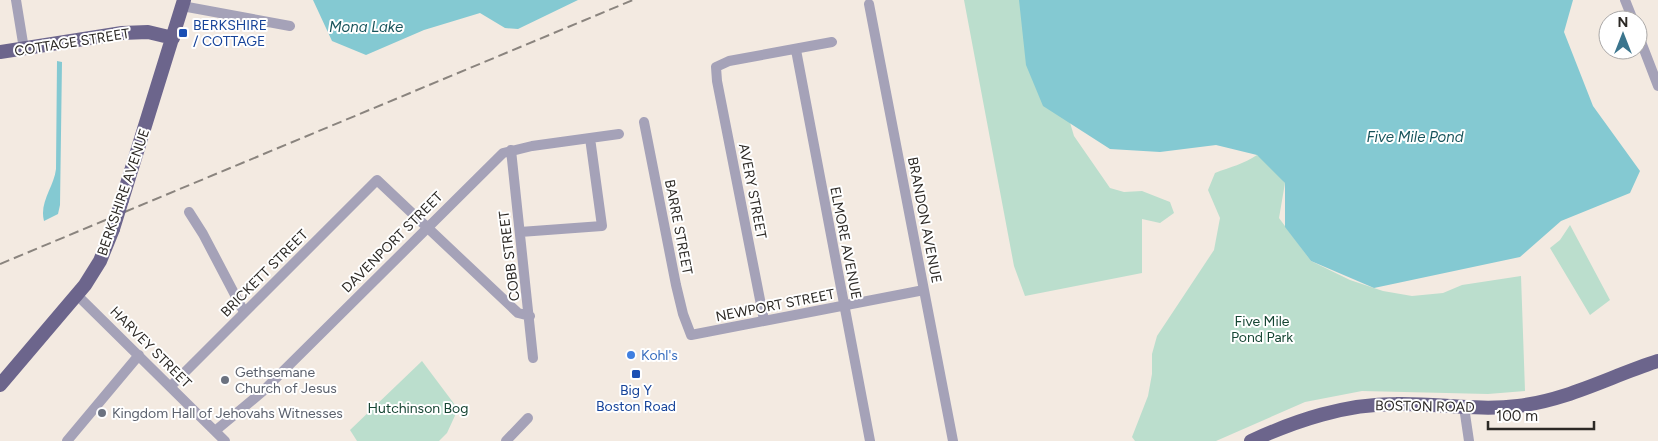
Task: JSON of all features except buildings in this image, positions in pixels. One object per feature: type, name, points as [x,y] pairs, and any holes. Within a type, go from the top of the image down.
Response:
[{"type":"main road","name":"BERKSHIRE AVENUE","points":[[0,385],[77,295],[100,260],[113,229],[183,3]]},
{"type":"main road","name":"COTTAGE STREET","points":[[0,52],[136,32],[172,38]]},
{"type":"main road","name":"BOSTON ROAD","points":[[1250,441],[1312,417],[1348,408],[1396,404],[1493,408],[1547,401],[1601,384],[1658,361]]},
{"type":"street","points":[[16,0],[24,49]]},
{"type":"street","points":[[183,3],[290,26]]},
{"type":"street","name":"BRANDON AVENUE","points":[[869,4],[953,441]]},
{"type":"street","points":[[796,50],[832,42]]},
{"type":"street","name":"AVERY STREET","points":[[764,320],[717,81],[716,67],[729,61],[796,50]]},
{"type":"street","name":"ELMORE AVENUE","points":[[796,50],[870,441]]},
{"type":"street","points":[[1648,60],[1658,86]]},
{"type":"street","name":"BARRE STREET","points":[[644,122],[676,285],[686,327],[691,335]]},
{"type":"street","name":"DAVENPORT STREET","points":[[215,431],[262,392],[503,153],[511,150],[619,134]]},
{"type":"street","points":[[520,232],[602,226],[590,138]]},
{"type":"street","name":"COBB STREET","points":[[511,150],[533,358]]},
{"type":"street","name":"BRICKETT STREET","points":[[171,386],[377,180],[428,227]]},
{"type":"street","points":[[189,212],[203,234],[244,312]]},
{"type":"street","points":[[428,227],[518,313],[530,316]]},
{"type":"street","name":"NEWPORT STREET","points":[[691,335],[924,290]]},
{"type":"street","name":"HARVEY STREET","points":[[77,295],[140,355],[225,441]]},
{"type":"street","points":[[66,441],[140,355]]},
{"type":"street","points":[[1464,407],[1469,441]]},
{"type":"street","points":[[506,441],[528,418]]},
{"type":"green space","points":[[964,0],[1044,0],[1063,99],[1074,136],[1110,188],[1124,192],[1142,191],[1170,202],[1174,213],[1160,223],[1142,219],[1142,273],[1025,296],[1014,266]]},
{"type":"green space","name":"Five Mile Pond Park","points":[[1257,155],[1271,165],[1285,183],[1279,218],[1311,261],[1350,280],[1383,291],[1412,296],[1443,293],[1462,285],[1521,276],[1525,391],[1488,394],[1362,391],[1305,402],[1216,441],[1135,441],[1132,437],[1148,396],[1152,374],[1152,354],[1157,336],[1214,250],[1220,218],[1208,190],[1215,173]]},
{"type":"green space","points":[[1570,225],[1610,300],[1590,315],[1550,248],[1560,240]]},
{"type":"green space","name":"Hutchinson Bog","points":[[422,361],[458,409],[447,433],[439,441],[357,441],[350,430]]},
{"type":"water","name":"Mona Lake","points":[[313,0],[578,0],[518,29],[505,28],[480,13],[424,30],[366,55],[332,41]]},
{"type":"water","name":"Five Mile Pond","points":[[1019,0],[1573,0],[1564,32],[1593,106],[1640,171],[1630,193],[1561,221],[1520,257],[1374,288],[1311,261],[1285,227],[1285,183],[1257,155],[1216,145],[1160,152],[1110,149],[1043,106],[1026,65]]},
{"type":"water","points":[[57,61],[62,62],[60,205],[58,214],[44,221],[43,207],[56,169]]},
{"type":"railway","points":[[0,264],[633,0]]},
{"type":"place","name":"BERKSHIRE / COTTAGE","points":[[183,33]]},
{"type":"place","name":"Kohl's","points":[[631,355]]},
{"type":"place","name":"Big Y Boston Road","points":[[636,374]]},
{"type":"place","name":"Gethsemane Church of Jesus","points":[[225,380]]},
{"type":"place","name":"Kingdom Hall of Jehovahs Witnesses","points":[[102,413]]}]
